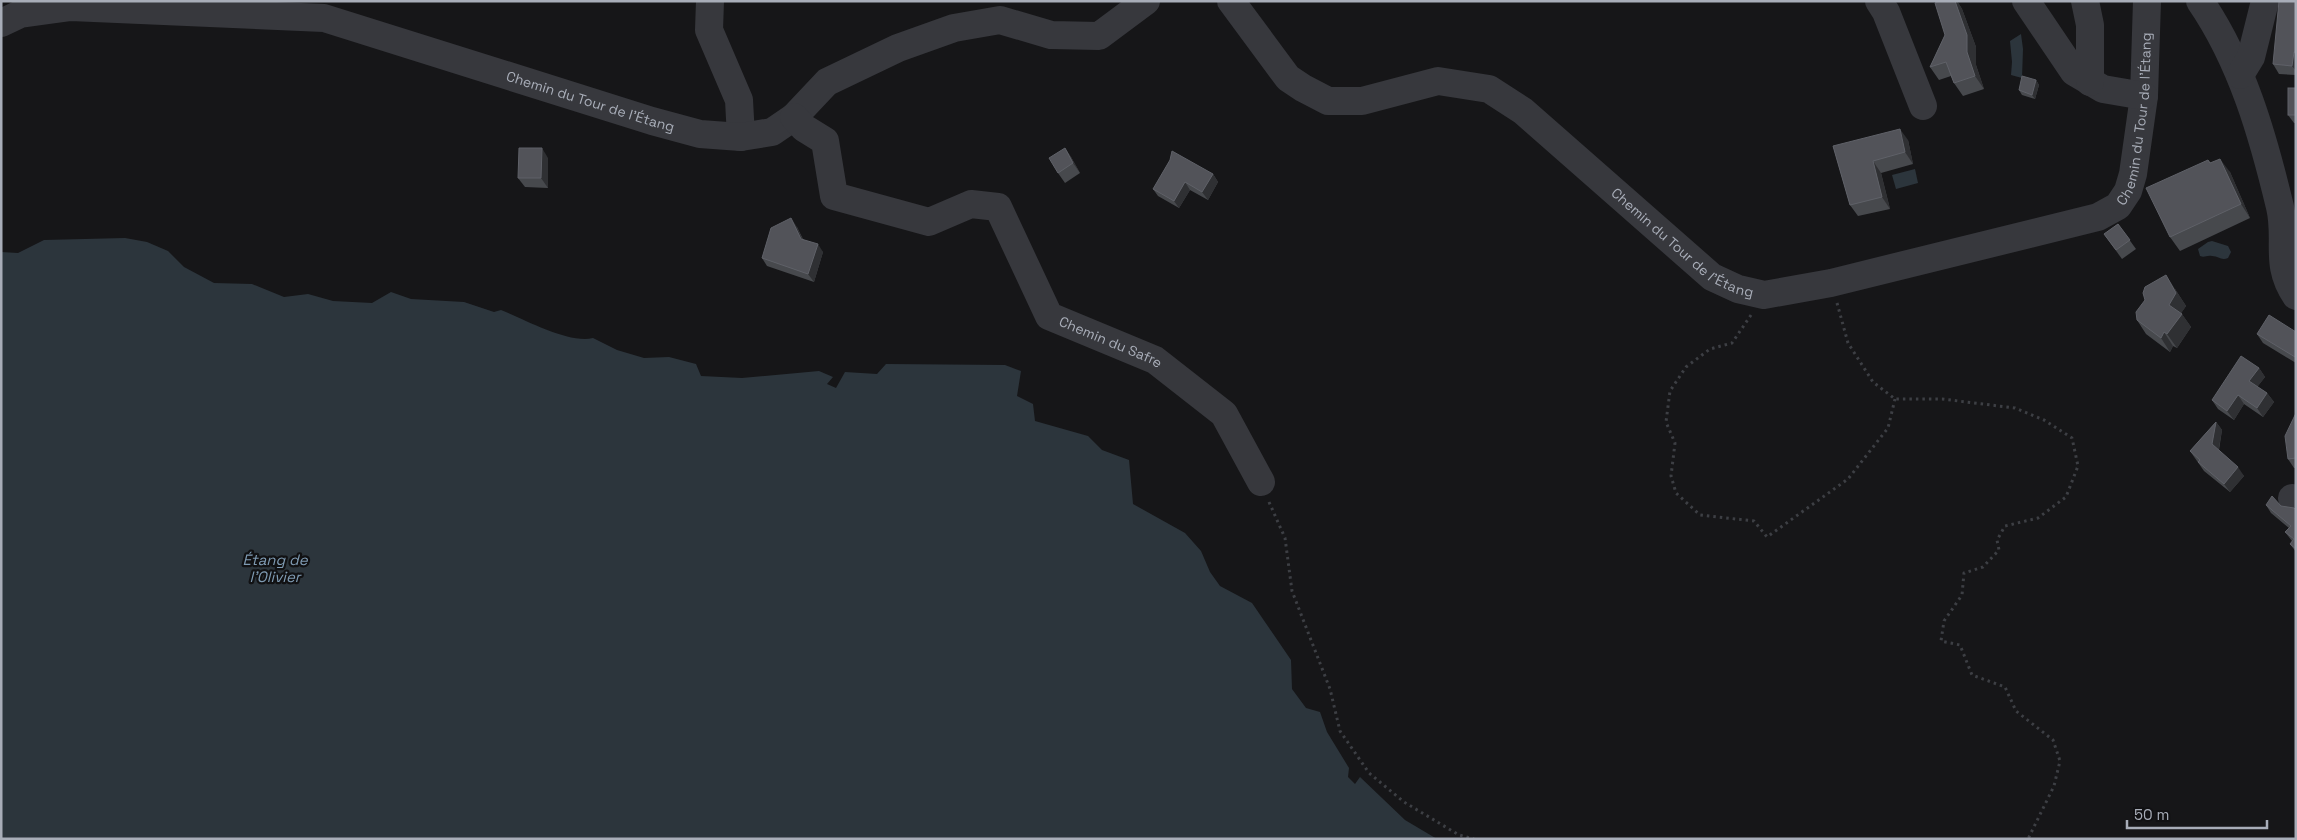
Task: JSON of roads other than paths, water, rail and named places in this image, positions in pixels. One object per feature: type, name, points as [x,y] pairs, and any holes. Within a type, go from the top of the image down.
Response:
[{"type":"street","points":[[710,1],[709,30],[739,100],[741,137]]},
{"type":"street","name":"Chemin du Tour de l'Étang","points":[[1,23],[20,14],[71,7],[324,18],[652,121],[700,134],[741,137],[772,132],[794,117],[827,82],[898,48],[954,28],[1000,20],[1051,35],[1099,36],[1146,1]]},
{"type":"street","name":"Chemin du Tour de l'Étang","points":[[1231,1],[1288,78],[1302,88],[1328,101],[1362,101],[1438,81],[1489,89],[1523,111],[1712,277],[1738,289],[1764,295],[1831,283],[2098,218],[2118,206],[2128,191],[2133,174],[2144,96],[2147,1]]},
{"type":"street","points":[[1879,1],[1886,12],[1923,106]]},
{"type":"street","points":[[2026,1],[2074,72],[2103,89],[2144,96]]},
{"type":"street","points":[[2084,1],[2090,25],[2090,82]]},
{"type":"street","points":[[2200,1],[2212,18],[2246,89],[2280,210],[2282,254],[2286,281],[2296,296]]},
{"type":"street","points":[[2240,75],[2251,57],[2263,16],[2265,1]]},
{"type":"street","name":"Chemin du Safre","points":[[794,117],[804,128],[825,141],[834,196],[929,222],[971,204],[998,207],[1048,316],[1155,360],[1224,414],[1261,482]]},
{"type":"water","points":[[2021,34],[2023,49],[2022,78],[2011,75],[2010,41]]},
{"type":"water","points":[[1915,169],[1918,183],[1896,189],[1892,175]]},
{"type":"water","name":"Étang de l'Olivier","points":[[125,238],[147,242],[168,251],[184,267],[214,283],[252,284],[284,297],[308,294],[333,301],[372,303],[391,292],[411,299],[464,302],[494,312],[501,310],[559,334],[583,339],[593,338],[617,350],[644,358],[669,357],[696,364],[701,376],[742,378],[819,371],[833,377],[827,384],[836,388],[845,372],[877,374],[886,364],[1005,365],[1021,371],[1017,396],[1033,404],[1035,421],[1088,436],[1102,450],[1129,460],[1133,504],[1185,533],[1201,551],[1210,572],[1220,586],[1252,603],[1291,660],[1292,689],[1306,708],[1320,712],[1327,732],[1349,768],[1348,777],[1355,784],[1360,777],[1405,820],[1437,839],[1,839],[1,252],[18,253],[44,240]]},
{"type":"water","points":[[2212,241],[2228,246],[2231,252],[2228,258],[2200,256],[2198,249]]}]
